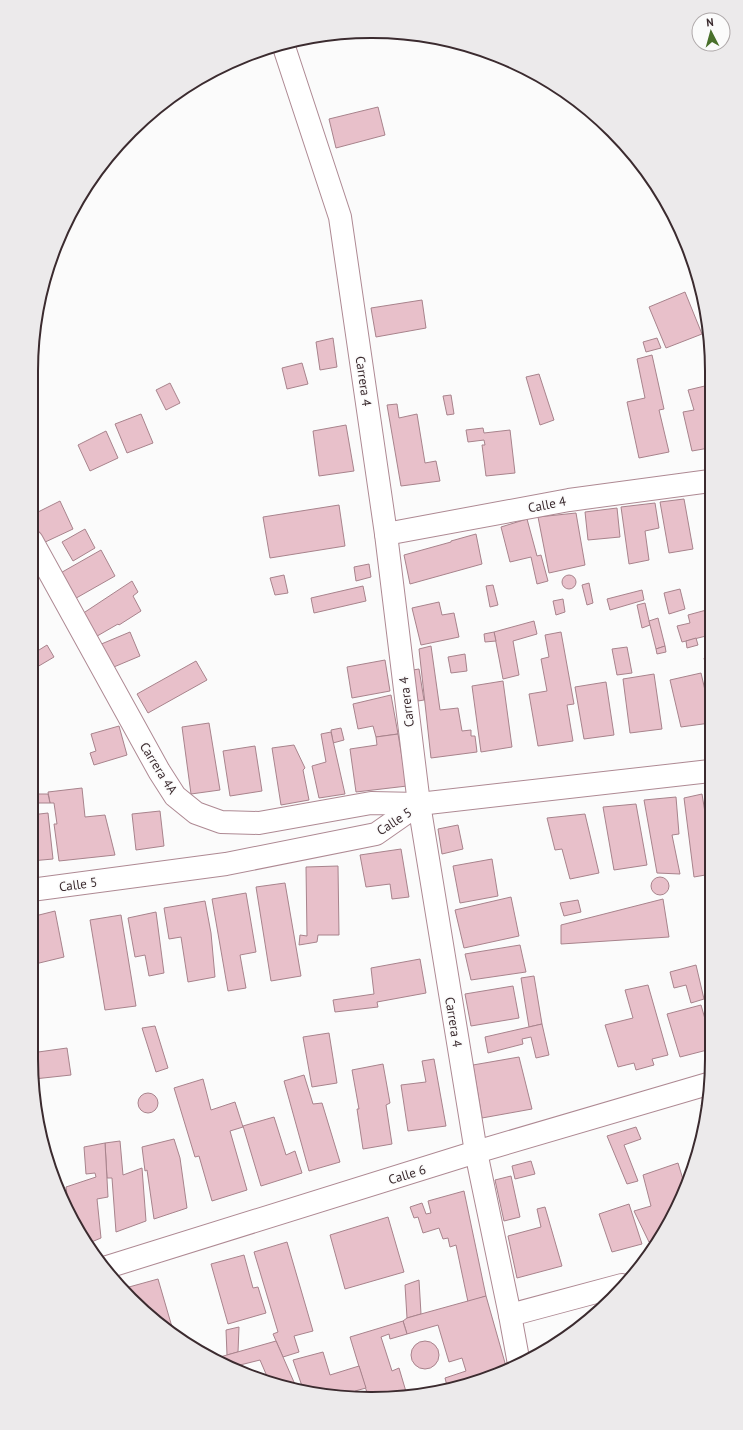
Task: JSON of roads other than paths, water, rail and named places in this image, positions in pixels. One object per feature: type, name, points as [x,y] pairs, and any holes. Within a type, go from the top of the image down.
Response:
[{"type":"street","name":"Carrera 4","points":[[286,49],[340,217],[386,534],[419,804],[476,1152],[518,1358]]},
{"type":"street","name":"Calle 4","points":[[386,534],[569,500],[705,482]]},
{"type":"street","name":"Carrera 4A","points":[[38,552],[159,771],[175,796],[196,813],[221,822],[259,823],[371,803],[419,804]]},
{"type":"street","name":"Calle 5","points":[[38,889],[226,864],[376,834],[419,804],[705,772]]},
{"type":"street","name":"Calle 6","points":[[110,1266],[476,1152],[704,1085]]},
{"type":"street","points":[[510,1315],[612,1289]]}]
